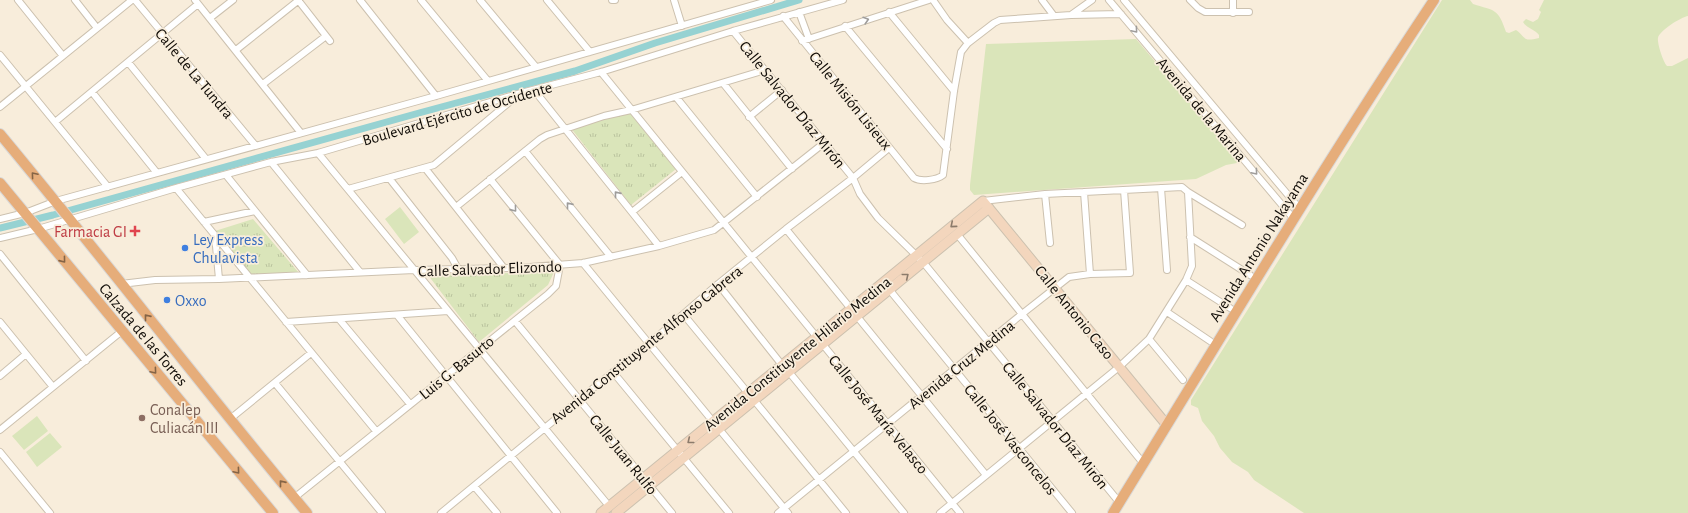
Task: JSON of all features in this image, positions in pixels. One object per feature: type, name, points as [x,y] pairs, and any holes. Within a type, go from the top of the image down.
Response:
[{"type":"main road","name":"Avenida Antonio Nakayama","points":[[1113,513],[1299,208],[1378,84],[1434,0]]},
{"type":"main road","points":[[0,134],[57,203]]},
{"type":"main road","name":"Calzada de las Torres","points":[[0,183],[271,513]]},
{"type":"main road","name":"Calzada de las Torres","points":[[57,203],[307,513]]},
{"type":"street","points":[[18,0],[63,56]]},
{"type":"street","points":[[75,0],[97,28]]},
{"type":"street","points":[[0,107],[132,0]]},
{"type":"street","name":"Calle de La Tundra","points":[[135,0],[255,145]]},
{"type":"street","points":[[210,18],[233,0]]},
{"type":"street","points":[[236,50],[298,0],[328,39],[263,84]]},
{"type":"street","points":[[360,0],[436,96]]},
{"type":"street","points":[[422,0],[488,81]]},
{"type":"street","points":[[480,0],[536,67]]},
{"type":"street","points":[[547,0],[590,52]]},
{"type":"street","points":[[674,0],[682,26]]},
{"type":"street","name":"Boulevard Ejército de Occidente","points":[[31,220],[57,203],[108,187],[436,96],[771,0]]},
{"type":"street","name":"Boulevard Ejército de Occidente","points":[[31,220],[68,217],[272,162],[318,153],[521,93],[601,72],[783,16],[842,0]]},
{"type":"street","points":[[805,40],[929,0]]},
{"type":"street","points":[[933,0],[947,20],[968,43]]},
{"type":"street","points":[[1042,0],[1054,16]]},
{"type":"street","points":[[1071,15],[1092,0]]},
{"type":"street","name":"Avenida de la Marina","points":[[1110,0],[1293,218]]},
{"type":"street","name":"Avenida de la Marina","points":[[1124,0],[1299,208]]},
{"type":"street","points":[[1233,0],[1233,12]]},
{"type":"street","points":[[1193,1],[1198,8],[1205,12],[1249,12]]},
{"type":"street","points":[[55,122],[163,33],[197,2],[301,133]]},
{"type":"street","name":"Calle Misión Lisieux","points":[[799,12],[805,40]]},
{"type":"street","points":[[889,12],[954,91]]},
{"type":"street","points":[[947,149],[960,57],[968,43],[1000,20],[1071,15],[1121,14]]},
{"type":"street","name":"Calle Misión Lisieux","points":[[783,16],[805,40],[914,178],[921,180],[939,178],[943,175],[947,149]]},
{"type":"street","points":[[845,26],[947,149]]},
{"type":"street","name":"Calle Salvador Díaz Mirón","points":[[733,31],[853,178],[860,194],[878,218],[920,258],[1119,502]]},
{"type":"street","points":[[0,55],[108,187]]},
{"type":"street","points":[[128,62],[206,159]]},
{"type":"street","points":[[456,207],[544,137],[604,116],[632,110],[723,84],[765,70]]},
{"type":"street","name":"Calle José María Velasco","points":[[601,72],[960,513]]},
{"type":"street","points":[[723,84],[792,169]]},
{"type":"street","points":[[534,90],[659,246]]},
{"type":"street","points":[[749,117],[782,90]]},
{"type":"street","points":[[92,92],[157,173]]},
{"type":"street","points":[[348,189],[425,168],[441,161],[521,93]]},
{"type":"street","points":[[676,97],[757,197]]},
{"type":"street","name":"Calle Salvador Elizondo","points":[[121,284],[155,280],[249,278],[360,272],[504,268],[583,263],[705,234],[724,223],[824,143]]},
{"type":"street","name":"Avenida Constituyente Alfonso Cabrera","points":[[442,513],[684,315],[751,257],[890,148]]},
{"type":"street","points":[[525,151],[611,257]]},
{"type":"street","points":[[318,153],[613,510]]},
{"type":"street","points":[[272,162],[360,272]]},
{"type":"street","points":[[425,168],[504,268]]},
{"type":"street","points":[[632,212],[682,172]]},
{"type":"street","points":[[226,175],[307,275]]},
{"type":"street","points":[[389,178],[452,258],[458,269]]},
{"type":"street","points":[[490,179],[560,265]]},
{"type":"street","points":[[983,201],[1045,194],[1182,187],[1242,226]]},
{"type":"street","points":[[176,188],[376,431]]},
{"type":"street","points":[[1162,188],[1167,270]]},
{"type":"street","points":[[1084,192],[1090,274],[1130,273],[1124,190]]},
{"type":"street","points":[[940,513],[1086,394],[1149,340],[1186,280],[1192,266],[1188,192]]},
{"type":"street","points":[[1045,194],[1050,244]]},
{"type":"street","name":"Avenida Constituyente Hilario Medina","points":[[920,258],[957,234],[989,208],[996,199]]},
{"type":"street","name":"Avenida Constituyente Hilario Medina","points":[[751,397],[782,365],[819,341],[854,313],[920,258],[983,201]]},
{"type":"street","name":"Calle Antonio Caso","points":[[983,201],[1166,424]]},
{"type":"street","points":[[204,222],[255,211]]},
{"type":"street","points":[[0,219],[31,220]]},
{"type":"street","points":[[0,238],[31,220]]},
{"type":"street","points":[[786,229],[986,475]]},
{"type":"street","points":[[957,234],[1143,464]]},
{"type":"street","points":[[215,235],[218,279]]},
{"type":"street","points":[[1190,237],[1250,274]]},
{"type":"street","points":[[0,254],[86,361]]},
{"type":"street","points":[[583,263],[786,511]]},
{"type":"street","name":"Luis G. Basurto","points":[[294,498],[548,294],[556,286],[560,265]]},
{"type":"street","name":"Avenida Cruz Medina","points":[[778,513],[786,511],[819,480],[1022,314],[1069,278],[1090,274]]},
{"type":"street","points":[[1186,280],[1230,308]]},
{"type":"street","points":[[718,284],[782,365]]},
{"type":"street","name":"Calle José Vasconcelos","points":[[886,286],[1018,449],[1072,513]]},
{"type":"street","points":[[286,322],[448,311]]},
{"type":"street","points":[[1166,312],[1210,341]]},
{"type":"street","points":[[397,315],[557,513]]},
{"type":"street","points":[[684,315],[846,513]]},
{"type":"street","points":[[339,319],[410,404]]},
{"type":"street","name":"Calle Juan Rulfo","points":[[515,321],[672,513]]},
{"type":"street","points":[[0,322],[53,387]]},
{"type":"street","points":[[0,430],[122,331]]},
{"type":"street","points":[[1149,340],[1183,380]]},
{"type":"street","name":"Avenida Constituyente Hilario Medina","points":[[613,510],[644,478],[680,454],[751,397],[789,372],[819,341]]},
{"type":"street","points":[[230,419],[311,353]]},
{"type":"street","points":[[0,376],[26,354]]},
{"type":"street","points":[[613,372],[729,513]]},
{"type":"street","points":[[789,372],[904,513]]},
{"type":"street","points":[[276,383],[382,513]]},
{"type":"street","points":[[0,452],[50,513]]},
{"type":"street","name":"Avenida Constituyente Hilario Medina","points":[[601,513],[613,510],[650,485],[680,454]]},
{"type":"street","points":[[474,486],[497,513]]},
{"type":"green space","points":[[1442,0],[1470,0],[1473,4],[1498,14],[1506,32],[1509,33],[1516,30],[1525,38],[1530,40],[1539,38],[1539,35],[1523,22],[1526,19],[1533,22],[1538,19],[1541,12],[1539,10],[1544,0],[1688,0],[1688,16],[1666,28],[1659,35],[1658,40],[1662,57],[1667,66],[1672,66],[1688,58],[1688,513],[1304,513],[1254,480],[1248,472],[1232,462],[1220,448],[1214,436],[1202,421],[1198,408],[1191,405],[1191,400]]},
{"type":"green space","points":[[1136,39],[1238,160],[1237,163],[1226,165],[1196,179],[974,195],[970,190],[970,185],[986,44]]},
{"type":"green space","points":[[630,113],[676,169],[631,205],[570,127]]},
{"type":"green space","points":[[400,207],[419,232],[404,244],[385,219]]},
{"type":"green space","points":[[253,219],[299,273],[252,276],[215,231]]},
{"type":"green space","points":[[554,272],[548,285],[479,342],[428,275]]},
{"type":"green space","points":[[37,416],[48,431],[24,450],[12,436]]},
{"type":"green space","points":[[50,433],[62,447],[37,467],[26,452]]},
{"type":"waterway","points":[[0,228],[53,215],[575,71],[655,43],[799,0]]},
{"type":"place","name":"Farmacia GI","points":[[135,231]]},
{"type":"place","name":"Ley Express Chulavista","points":[[185,248]]},
{"type":"place","name":"Oxxo","points":[[167,300]]},
{"type":"place","name":"Conalep Culiacán III","points":[[142,418]]}]
